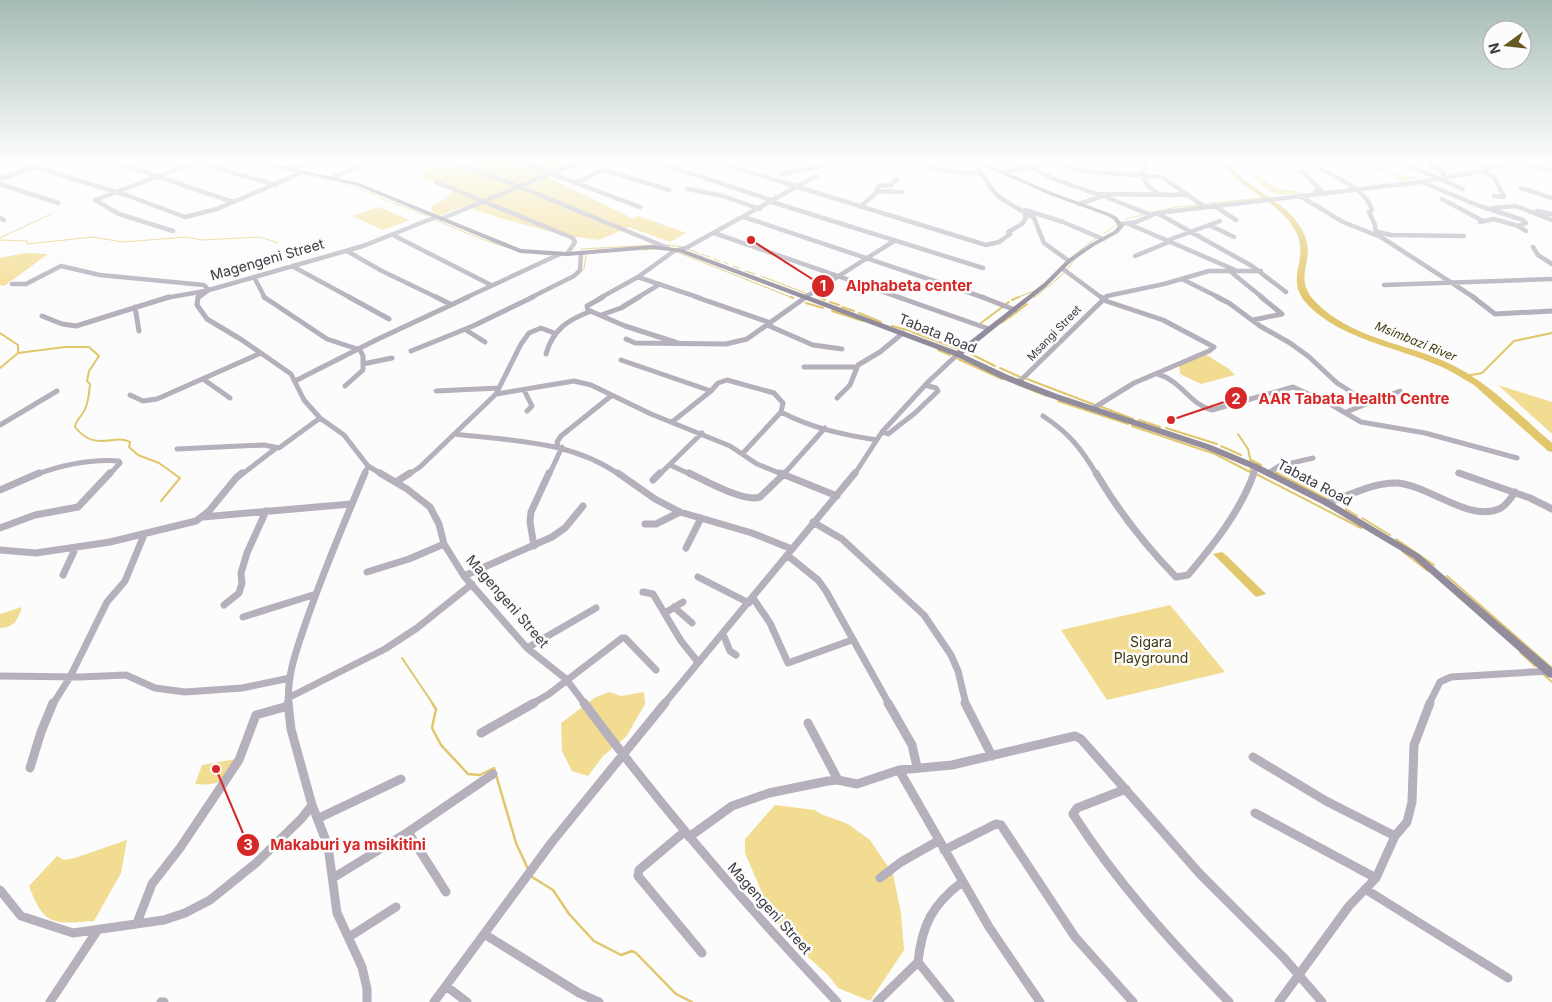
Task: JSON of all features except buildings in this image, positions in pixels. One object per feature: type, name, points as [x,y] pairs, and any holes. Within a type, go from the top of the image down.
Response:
[{"type":"main road","name":"Tabata Road","points":[[417,209],[515,250],[563,254],[668,248],[680,250],[958,354],[1019,382],[1092,409],[1208,447],[1256,467],[1327,503],[1416,556],[1551,673]]},
{"type":"main road","points":[[958,354],[1015,310],[1063,269],[1069,261],[1116,232],[1121,224],[1107,214],[1092,209]]},
{"type":"street","points":[[110,209],[173,231]]},
{"type":"street","points":[[160,209],[181,217],[195,216],[215,209]]},
{"type":"street","name":"Magengeni Street","points":[[462,209],[394,235],[208,290],[200,295],[197,305],[207,319],[285,369],[295,381],[304,400],[320,418],[344,435],[368,466],[396,482],[430,507],[439,524],[444,544],[464,576],[527,648],[566,679],[623,756],[687,835],[772,933],[837,1002]]},
{"type":"street","points":[[295,381],[450,304],[563,254],[575,242],[573,238],[502,209]]},
{"type":"street","points":[[572,209],[668,248]]},
{"type":"street","points":[[678,343],[625,326],[587,308],[589,304],[638,277],[674,251],[680,250],[760,209]]},
{"type":"street","points":[[796,209],[983,268]]},
{"type":"street","points":[[866,209],[986,246],[1001,242],[1009,236],[1008,232],[1022,224],[1026,218],[1024,211]]},
{"type":"street","points":[[1020,209],[1038,223],[1044,243],[1069,261]]},
{"type":"street","points":[[1021,209],[1063,222],[1104,239]]},
{"type":"street","points":[[1135,209],[1151,215]]},
{"type":"street","points":[[1121,224],[1129,224],[1157,212],[1181,209]]},
{"type":"street","points":[[1219,209],[1236,220]]},
{"type":"street","points":[[1321,209],[1343,222],[1376,233],[1464,236]]},
{"type":"street","points":[[1372,209],[1369,212],[1375,225],[1376,233],[1496,314],[1552,311]]},
{"type":"street","points":[[1461,209],[1484,221]]},
{"type":"street","points":[[1491,209],[1526,223],[1518,226]]},
{"type":"street","points":[[1523,209],[1552,220]]},
{"type":"street","points":[[1526,210],[1552,214]]},
{"type":"street","points":[[1157,212],[1261,271],[1286,292]]},
{"type":"street","points":[[744,217],[989,299],[1015,310]]},
{"type":"street","points":[[1477,222],[1494,220],[1526,230]]},
{"type":"street","points":[[1136,256],[1192,231],[1220,221]]},
{"type":"street","points":[[1129,224],[1238,272]]},
{"type":"street","points":[[1209,225],[1234,237]]},
{"type":"street","points":[[714,233],[989,329]]},
{"type":"street","points":[[394,235],[492,285]]},
{"type":"street","points":[[626,339],[635,343],[678,343],[737,342],[746,339],[805,298],[869,259],[894,241]]},
{"type":"street","points":[[1533,247],[1538,255],[1552,264]]},
{"type":"street","points":[[347,250],[388,274],[450,304]]},
{"type":"street","points":[[411,351],[466,330],[574,276],[580,270],[581,253]]},
{"type":"street","points":[[12,284],[26,284],[44,276],[57,267],[66,266],[100,275],[204,285],[208,290]]},
{"type":"street","points":[[292,266],[389,319]]},
{"type":"street","points":[[1063,269],[1103,298],[1163,320],[1214,347],[1158,374],[1136,382],[1092,409]]},
{"type":"street","points":[[1103,298],[1112,294],[1154,286],[1209,271],[1261,271]]},
{"type":"street","points":[[1231,272],[1282,314],[1253,320]]},
{"type":"street","points":[[254,277],[264,298],[327,339],[358,350],[362,356],[363,370],[345,386]]},
{"type":"street","points":[[638,277],[769,324],[799,340],[829,349],[842,349]]},
{"type":"street","points":[[1182,279],[1229,303],[1298,348],[1337,383],[1369,403]]},
{"type":"street","points":[[1384,285],[1552,279]]},
{"type":"street","points":[[601,315],[621,308],[660,284]]},
{"type":"street","points":[[42,316],[62,324],[76,326],[189,292],[208,290]]},
{"type":"street","name":"Msangi Street","points":[[1019,382],[1048,356],[1103,298]]},
{"type":"street","points":[[135,307],[139,331]]},
{"type":"street","points":[[546,354],[554,333],[573,318],[591,311]]},
{"type":"street","points":[[396,482],[420,467],[497,391],[521,344],[529,334],[540,328],[554,333]]},
{"type":"street","points":[[466,330],[485,342]]},
{"type":"street","points":[[804,366],[857,367],[880,352],[903,333]]},
{"type":"street","points":[[130,396],[138,400],[147,401],[166,396],[261,353]]},
{"type":"street","points":[[434,1002],[552,842],[698,662],[751,601],[813,522],[858,470],[882,432],[925,385],[958,354]]},
{"type":"street","points":[[363,364],[392,358]]},
{"type":"street","points":[[622,360],[711,391]]},
{"type":"street","points":[[836,398],[850,385],[857,367]]},
{"type":"street","points":[[1158,374],[1176,382],[1199,405],[1211,411],[1293,387],[1346,412],[1366,424],[1425,433],[1516,458]]},
{"type":"street","points":[[203,379],[230,398]]},
{"type":"street","points":[[672,422],[711,391],[718,383],[727,380],[774,393],[783,403],[781,412],[743,454]]},
{"type":"street","points":[[436,391],[524,390],[578,381],[702,433],[743,454],[757,464],[837,496]]},
{"type":"street","points":[[882,432],[888,434],[915,413],[938,391],[936,388],[925,385]]},
{"type":"street","points":[[524,390],[532,406],[527,410]]},
{"type":"street","points":[[0,426],[57,391]]},
{"type":"street","points":[[1346,412],[1400,392]]},
{"type":"street","points":[[560,447],[557,442],[561,436],[611,396]]},
{"type":"street","points":[[781,412],[851,436],[877,440]]},
{"type":"street","points":[[1043,416],[1063,429],[1078,447],[1117,508],[1148,547],[1176,577],[1188,575],[1219,537],[1247,493],[1256,467]]},
{"type":"street","points":[[203,517],[236,478],[275,449],[284,446],[320,418]]},
{"type":"street","points":[[670,465],[750,499],[760,497],[784,474],[825,428]]},
{"type":"street","points":[[652,480],[702,433]]},
{"type":"street","points":[[454,434],[560,447],[585,455],[609,466],[655,500],[680,512],[752,533],[790,552],[818,580],[835,606],[852,640],[912,745],[917,767]]},
{"type":"street","points":[[177,449],[264,445],[275,449]]},
{"type":"street","points":[[534,546],[530,512],[560,447]]},
{"type":"street","points":[[1268,473],[1279,466],[1313,458]]},
{"type":"street","points":[[0,490],[16,482],[52,470],[104,460],[119,460],[120,463],[78,507],[35,515],[0,528]]},
{"type":"street","points":[[366,1002],[367,989],[362,967],[337,913],[328,846],[319,818],[312,805],[291,729],[288,702],[290,678],[299,644],[325,566],[368,466]]},
{"type":"street","points":[[1458,473],[1515,492],[1552,509]]},
{"type":"street","points":[[1327,503],[1372,488],[1397,483],[1463,506],[1489,511],[1500,509],[1515,492]]},
{"type":"street","points":[[0,550],[36,553],[144,535],[176,527],[203,517],[352,504]]},
{"type":"street","points":[[464,576],[534,546],[565,528],[584,506]]},
{"type":"street","points":[[224,604],[239,592],[247,553],[266,511]]},
{"type":"street","points":[[645,524],[656,524],[680,512]]},
{"type":"street","points":[[686,548],[701,518]]},
{"type":"street","points":[[813,522],[842,539],[924,615],[951,655],[958,671],[963,699],[980,736],[992,756]]},
{"type":"street","points":[[30,768],[41,732],[54,701],[70,677],[108,602],[125,581],[144,535]]},
{"type":"street","points":[[367,572],[444,544]]},
{"type":"street","points":[[63,575],[76,547]]},
{"type":"street","points":[[698,577],[751,601],[770,623],[788,663],[852,640]]},
{"type":"street","points":[[137,923],[152,884],[180,848],[239,760],[256,715],[288,702],[386,649],[417,628],[472,584]]},
{"type":"street","points":[[643,592],[653,594],[681,641],[698,662]]},
{"type":"street","points":[[243,617],[316,594]]},
{"type":"street","points":[[665,613],[683,602]]},
{"type":"street","points":[[674,607],[692,623]]},
{"type":"street","points":[[527,648],[596,608]]},
{"type":"street","points":[[722,634],[730,651],[736,655]]},
{"type":"street","points":[[481,733],[548,694],[622,638],[625,638],[656,670]]},
{"type":"street","points":[[1279,1002],[1349,906],[1376,878],[1395,836],[1407,822],[1412,802],[1414,745],[1429,703],[1440,682],[1451,677],[1551,673]]},
{"type":"street","points":[[0,676],[70,677],[126,675],[155,688],[185,692],[242,688],[290,678]]},
{"type":"street","points":[[808,723],[838,780]]},
{"type":"street","points":[[702,953],[638,876],[639,870],[714,818],[743,802],[807,784],[838,780],[847,784],[857,784],[899,770],[952,765],[1075,736],[1081,739],[1126,789],[1177,851],[1299,973],[1322,1002]]},
{"type":"street","points":[[1253,757],[1326,802],[1395,836]]},
{"type":"street","points":[[899,770],[995,938],[1040,1002]]},
{"type":"street","points":[[333,878],[408,832],[493,774]]},
{"type":"street","points":[[319,818],[401,779]]},
{"type":"street","points":[[1126,789],[1077,808],[1073,814],[1100,855],[1124,886],[1229,1002]]},
{"type":"street","points":[[0,890],[21,916],[73,933],[164,920],[185,913],[210,900],[256,863],[302,818],[312,805]]},
{"type":"street","points":[[1255,813],[1376,878]]},
{"type":"street","points":[[880,878],[896,863],[996,824],[1001,825],[1075,937],[1133,1002]]},
{"type":"street","points":[[408,832],[446,892]]},
{"type":"street","points":[[877,1002],[918,962],[920,942],[931,914],[944,894],[962,882]]},
{"type":"street","points":[[1365,889],[1508,978]]},
{"type":"street","points":[[349,937],[396,907]]},
{"type":"street","points":[[50,1002],[97,931]]},
{"type":"street","points":[[484,934],[579,993],[599,1002]]},
{"type":"street","points":[[918,962],[950,1002]]},
{"type":"street","points":[[446,986],[467,1002]]},
{"type":"green space","points":[[374,209],[383,209],[410,220],[383,230],[352,216]]},
{"type":"green space","points":[[431,209],[457,209],[439,216]]},
{"type":"green space","points":[[472,209],[613,209],[634,219],[639,216],[686,233],[670,242],[629,227],[599,240],[562,235]]},
{"type":"green space","points":[[25,253],[48,254],[4,286],[0,285],[0,258]]},
{"type":"green space","points":[[1205,354],[1235,375],[1201,384],[1180,374],[1179,366]]},
{"type":"green space","points":[[1498,385],[1552,402],[1552,434]]},
{"type":"green space","name":"Sigara Playground","points":[[1170,605],[1225,672],[1107,700],[1061,630]]},
{"type":"green space","points":[[22,607],[19,616],[12,625],[0,628],[0,614]]},
{"type":"green space","points":[[609,692],[621,696],[644,692],[645,704],[626,737],[603,756],[588,776],[572,771],[562,751],[561,723],[596,697]]},
{"type":"green space","points":[[236,759],[226,778],[216,783],[195,784],[202,765]]},
{"type":"green space","points":[[775,805],[815,810],[848,824],[870,840],[893,874],[901,913],[904,950],[870,1001],[838,988],[828,975],[808,957],[768,913],[745,853],[745,839]]},
{"type":"green space","points":[[127,840],[121,873],[94,921],[60,922],[46,916],[34,899],[29,886],[57,856],[64,860],[75,858]]},
{"type":"shaded area","points":[[1222,552],[1266,594],[1256,597],[1213,554]]},
{"type":"waterway","points":[[408,209],[427,216]]},
{"type":"waterway","points":[[1150,213],[1169,209]]},
{"type":"waterway","name":"Msimbazi River","points":[[1281,209],[1295,223],[1303,242],[1304,250],[1300,278],[1303,293],[1321,312],[1352,331],[1441,363],[1477,383],[1552,449]]},
{"type":"waterway","points":[[0,238],[51,214]]},
{"type":"waterway","points":[[1126,219],[1146,214]]},
{"type":"waterway","points":[[434,219],[507,247],[537,254],[553,255]]},
{"type":"waterway","points":[[1104,233],[1116,225]]},
{"type":"waterway","points":[[0,240],[27,241],[27,244],[93,237],[123,242],[187,237],[202,240],[260,237],[278,243]]},
{"type":"waterway","points":[[1072,257],[1097,237]]},
{"type":"waterway","points":[[581,249],[657,245]]},
{"type":"waterway","points":[[668,245],[682,247]]},
{"type":"waterway","points":[[644,250],[656,249]]},
{"type":"waterway","points":[[688,249],[698,253]]},
{"type":"waterway","points":[[677,252],[793,298],[791,297]]},
{"type":"waterway","points":[[577,276],[584,269],[586,254]]},
{"type":"waterway","points":[[700,254],[710,257]]},
{"type":"waterway","points":[[714,259],[719,261]]},
{"type":"waterway","points":[[1066,271],[1075,259]]},
{"type":"waterway","points":[[724,262],[728,264]]},
{"type":"waterway","points":[[733,266],[739,268]]},
{"type":"waterway","points":[[745,271],[755,274]]},
{"type":"waterway","points":[[1048,287],[1065,272]]},
{"type":"waterway","points":[[761,276],[808,294]]},
{"type":"waterway","points":[[1016,298],[1034,291],[1043,284]]},
{"type":"waterway","points":[[1034,298],[1047,287]]},
{"type":"waterway","points":[[816,296],[821,298]]},
{"type":"waterway","points":[[818,297],[825,300]]},
{"type":"waterway","points":[[1012,300],[1019,297]]},
{"type":"waterway","points":[[830,302],[839,305]]},
{"type":"waterway","points":[[981,323],[1009,302]]},
{"type":"waterway","points":[[806,303],[823,308]]},
{"type":"waterway","points":[[1009,318],[1027,304]]},
{"type":"waterway","points":[[842,307],[854,311]]},
{"type":"waterway","points":[[832,311],[863,321]]},
{"type":"waterway","points":[[859,313],[881,322]]},
{"type":"waterway","points":[[1001,323],[1007,319]]},
{"type":"waterway","points":[[892,326],[911,331]]},
{"type":"waterway","points":[[912,332],[958,349]]},
{"type":"waterway","points":[[0,333],[18,345],[18,353]]},
{"type":"waterway","points":[[1466,376],[1482,373],[1514,341],[1552,333]]},
{"type":"waterway","points":[[975,344],[967,352],[995,366]]},
{"type":"waterway","points":[[18,353],[65,347],[89,347],[99,356],[89,371],[87,381],[90,384],[89,396],[84,412],[75,427],[82,435],[97,441],[124,440],[130,442],[129,447],[138,455],[159,463],[180,478],[161,501]]},
{"type":"waterway","points":[[938,350],[950,355]]},
{"type":"waterway","points":[[0,368],[18,353]]},
{"type":"waterway","points":[[958,359],[1002,379]]},
{"type":"waterway","points":[[1000,368],[1020,377]]},
{"type":"waterway","points":[[1027,379],[1095,405]]},
{"type":"waterway","points":[[1016,384],[1047,396]]},
{"type":"waterway","points":[[1058,401],[1128,424]]},
{"type":"waterway","points":[[1099,406],[1133,419]]},
{"type":"waterway","points":[[1139,420],[1160,427]]},
{"type":"waterway","points":[[1132,426],[1215,454],[1250,472],[1251,468]]},
{"type":"waterway","points":[[1166,428],[1217,444]]},
{"type":"waterway","points":[[1238,434],[1248,449],[1251,463]]},
{"type":"waterway","points":[[1221,446],[1241,455]]},
{"type":"waterway","points":[[1251,460],[1261,465]]},
{"type":"waterway","points":[[1275,472],[1329,500]]},
{"type":"waterway","points":[[1258,475],[1361,528]]},
{"type":"waterway","points":[[1346,509],[1357,516]]},
{"type":"waterway","points":[[1362,518],[1390,535]]},
{"type":"waterway","points":[[1396,539],[1434,565]]},
{"type":"waterway","points":[[1402,551],[1428,571]]},
{"type":"waterway","points":[[1447,576],[1552,668]]},
{"type":"waterway","points":[[1520,652],[1535,666]]},
{"type":"waterway","points":[[402,658],[433,704]]},
{"type":"waterway","points":[[1543,674],[1552,682]]},
{"type":"waterway","points":[[432,703],[436,709],[432,728],[441,745],[468,774],[480,775],[494,768],[516,843],[528,869]]},
{"type":"waterway","points":[[532,877],[553,890],[569,914],[594,941],[621,955],[632,951],[636,953],[676,994],[692,1002]]},
{"type":"place","name":"Alphabeta center","points":[[751,240]]},
{"type":"place","name":"AAR Tabata Health Centre","points":[[1171,420]]},
{"type":"place","name":"Makaburi ya msikitini","points":[[216,769]]}]
